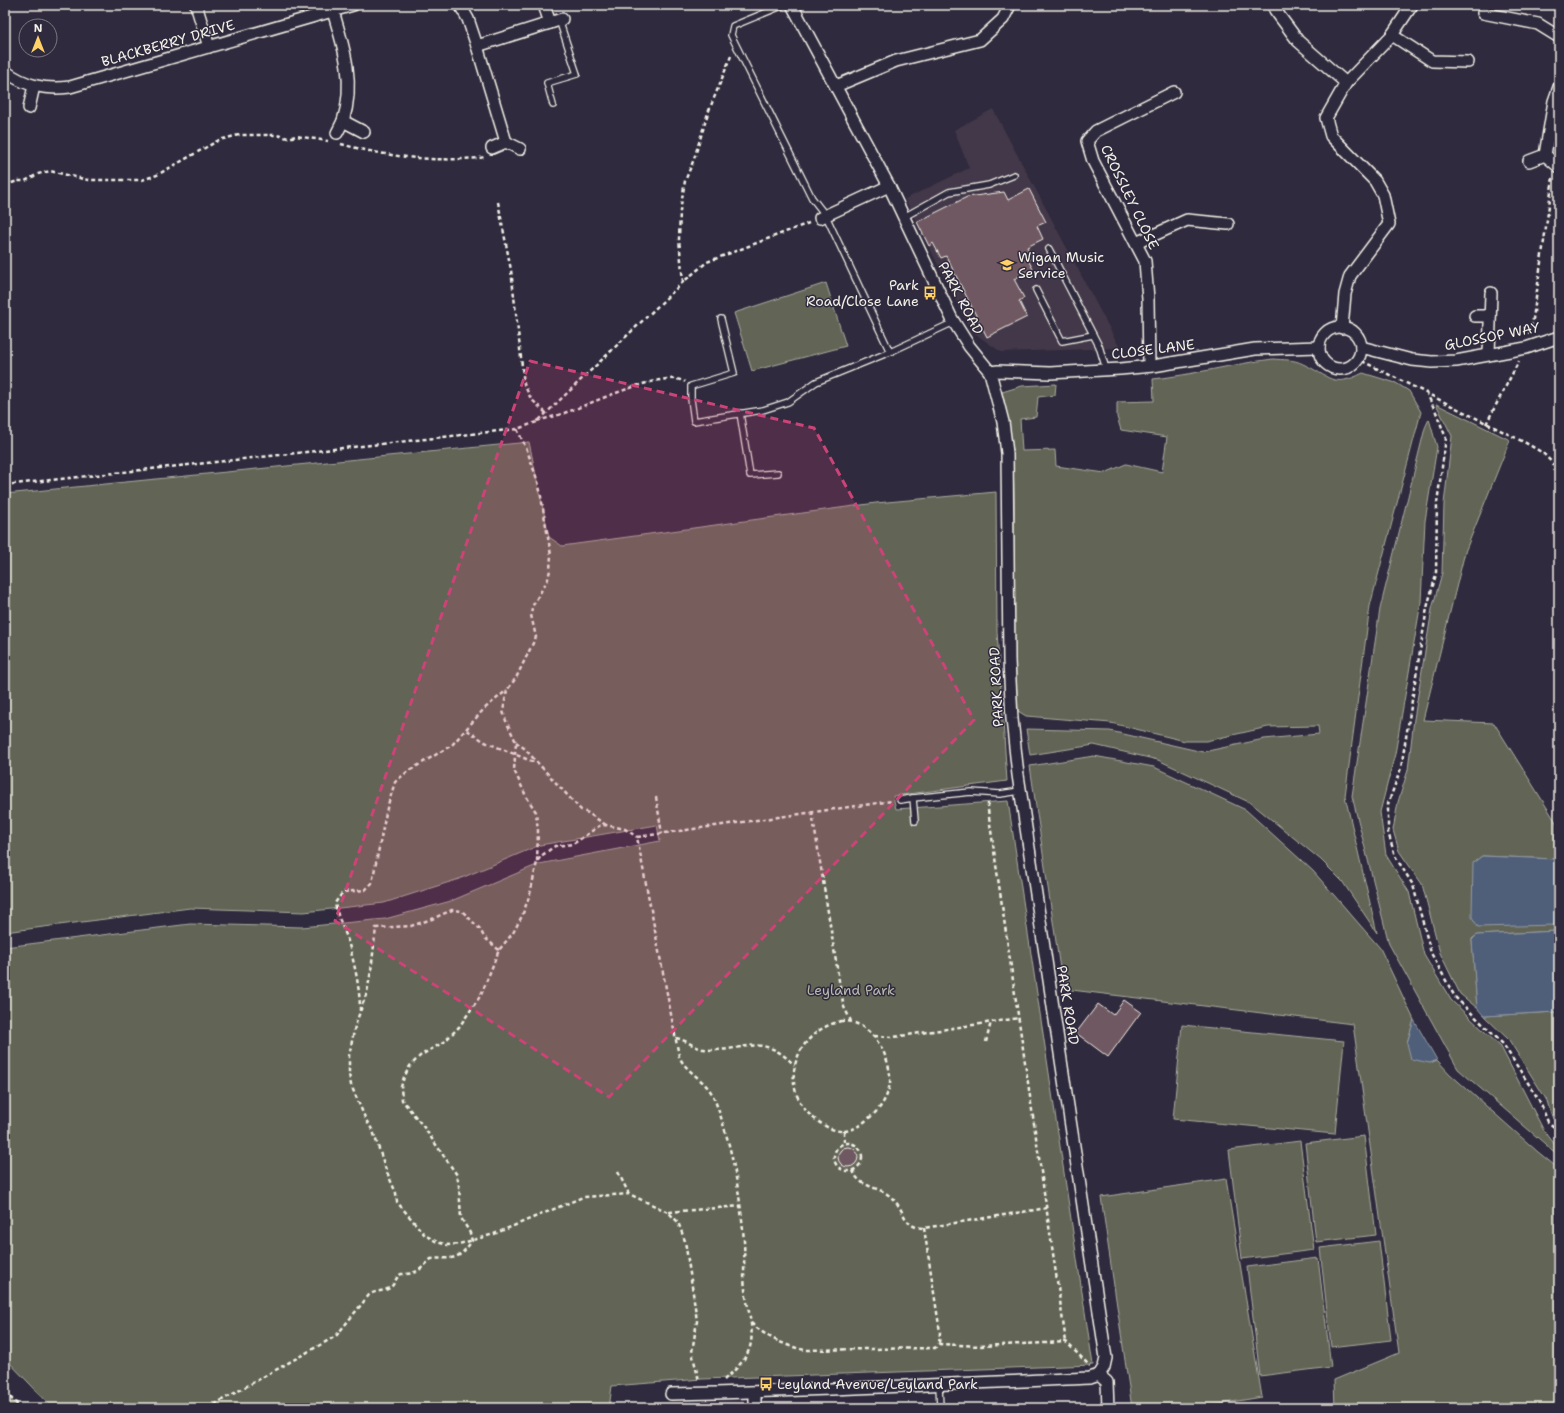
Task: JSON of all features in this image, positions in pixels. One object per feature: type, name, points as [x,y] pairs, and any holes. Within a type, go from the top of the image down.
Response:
[{"type":"street","points":[[196,5],[209,47]]},
{"type":"street","name":"BLACKBERRY DRIVE","points":[[5,71],[24,83],[34,86],[51,89],[70,87],[209,47],[332,8],[353,5]]},
{"type":"street","points":[[460,5],[468,19],[506,142],[520,149]]},
{"type":"street","points":[[477,46],[557,21],[544,5]]},
{"type":"street","name":"PARK ROAD","points":[[792,5],[889,186],[954,322],[969,346],[990,372],[1003,422],[1007,453],[1009,661],[1012,719],[1020,791],[1106,1358],[1104,1367],[1099,1375]]},
{"type":"street","points":[[836,86],[896,61],[980,40],[1003,19],[1010,5]]},
{"type":"street","points":[[1273,5],[1275,10],[1298,41],[1346,83]]},
{"type":"street","points":[[1342,328],[1345,294],[1350,276],[1389,224],[1383,195],[1375,181],[1331,136],[1326,118],[1346,83],[1392,35],[1412,5]]},
{"type":"street","points":[[332,8],[349,71],[349,96],[343,121],[334,139]]},
{"type":"street","points":[[1483,13],[1538,24],[1559,37]]},
{"type":"street","points":[[1392,35],[1432,61],[1468,62]]},
{"type":"street","points":[[29,108],[34,86]]},
{"type":"street","points":[[1545,155],[1554,101],[1559,87]]},
{"type":"street","name":"CROSSLEY CLOSE","points":[[1149,366],[1148,299],[1145,261],[1093,161],[1087,141],[1096,131],[1174,92]]},
{"type":"street","points":[[343,121],[364,132]]},
{"type":"street","points":[[492,148],[506,142]]},
{"type":"street","points":[[1529,161],[1545,155]]},
{"type":"street","points":[[1545,155],[1557,166]]},
{"type":"street","points":[[823,217],[889,186]]},
{"type":"street","points":[[1136,243],[1187,220],[1228,224]]},
{"type":"street","points":[[1489,354],[1491,293]]},
{"type":"street","points":[[1475,316],[1490,316]]},
{"type":"street","points":[[1342,328],[1348,329],[1357,336],[1361,347],[1358,359],[1348,368],[1334,368],[1323,360],[1319,347],[1320,341],[1329,330],[1342,328]]},
{"type":"street","name":"GLOSSOP WAY","points":[[1361,347],[1412,360],[1432,362],[1456,361],[1526,348],[1559,337]]},
{"type":"street","name":"CLOSE LANE","points":[[990,372],[1050,372],[1149,366],[1255,349],[1319,347]]},
{"type":"street","points":[[671,1394],[755,1393],[939,1385],[1090,1378],[1099,1375],[1107,1382],[1108,1408]]},
{"type":"street","points":[[755,1393],[755,1408]]},
{"type":"lane","points":[[784,5],[733,26],[731,35],[890,352]]},
{"type":"lane","points":[[553,105],[547,83],[577,74],[557,21]]},
{"type":"lane","points":[[904,217],[949,192],[989,185],[1014,175]]},
{"type":"lane","points":[[1049,249],[1099,346],[1106,369]]},
{"type":"lane","points":[[1036,290],[1062,341],[1093,335]]},
{"type":"lane","points":[[721,319],[734,373],[691,386],[694,421],[763,410],[788,402],[816,382],[890,352],[954,322]]},
{"type":"lane","points":[[740,413],[750,475],[778,473]]},
{"type":"lane","points":[[900,800],[971,792],[1000,794],[1020,791]]},
{"type":"lane","points":[[913,798],[915,821]]},
{"type":"lane","points":[[939,1385],[940,1408]]},
{"type":"path","points":[[683,282],[679,239],[680,211],[685,181],[694,159],[708,112],[724,76],[734,42]]},
{"type":"path","points":[[5,185],[50,171],[88,180],[142,180],[157,175],[171,165],[218,140],[239,135],[277,134],[288,138],[296,136],[334,139],[375,153],[442,160],[483,158],[487,156],[492,148]]},
{"type":"path","points":[[1486,424],[1526,348],[1533,319],[1557,166]]},
{"type":"path","points":[[498,202],[511,270],[524,384],[531,399],[546,413]]},
{"type":"path","points":[[537,422],[683,282],[707,262],[823,217]]},
{"type":"path","points":[[1358,359],[1524,442],[1543,453],[1559,470]]},
{"type":"path","points":[[5,485],[517,429],[567,412],[626,388],[646,383],[682,380],[691,386]]},
{"type":"path","points":[[1426,392],[1446,438],[1437,503],[1436,574],[1427,608],[1401,768],[1388,804],[1388,832],[1395,856],[1414,885],[1431,953],[1455,997],[1503,1044],[1539,1100],[1548,1122],[1559,1131]]},
{"type":"path","points":[[360,1013],[360,993],[347,938],[336,912],[335,903],[343,892],[365,890],[372,883],[387,808],[395,782],[407,772],[452,745],[467,730],[484,709],[508,690],[516,678],[536,637],[531,615],[532,607],[548,579],[551,556],[539,485],[527,450],[517,429]]},
{"type":"path","points":[[508,690],[504,711],[506,721],[516,742],[524,748],[537,764],[581,810],[606,825],[625,829],[637,837],[900,800]]},
{"type":"path","points":[[467,730],[485,742],[537,764]]},
{"type":"path","points":[[208,1408],[336,1336],[369,1295],[374,1291],[384,1290],[391,1287],[396,1278],[401,1274],[411,1274],[421,1270],[431,1259],[456,1258],[463,1254],[472,1242],[470,1233],[461,1218],[459,1186],[456,1175],[423,1126],[402,1100],[401,1087],[410,1066],[421,1055],[444,1042],[469,1013],[481,995],[499,950],[513,933],[522,916],[530,894],[537,862],[538,831],[536,812],[514,770],[516,742]]},
{"type":"path","points":[[989,794],[988,810],[1066,1342],[1099,1375]]},
{"type":"path","points":[[656,797],[662,834]]},
{"type":"path","points":[[812,812],[844,1007],[851,1021],[873,1036],[883,1051],[889,1069],[890,1083],[887,1094],[881,1105],[871,1116],[858,1126],[844,1131],[824,1125],[803,1107],[795,1088],[794,1065],[804,1045],[815,1033],[834,1023],[851,1021]]},
{"type":"path","points":[[537,862],[546,851],[554,846],[573,844],[592,829],[606,825]]},
{"type":"path","points":[[499,950],[484,937],[480,929],[462,911],[452,910],[411,926],[376,928],[367,992],[349,1056],[349,1074],[351,1085],[366,1120],[373,1131],[386,1170],[396,1193],[397,1202],[425,1235],[437,1242],[448,1245],[472,1242],[583,1197],[629,1194],[668,1212],[678,1222],[685,1240],[696,1321],[692,1352],[704,1394],[729,1375],[747,1353],[750,1346],[751,1322],[745,1290],[744,1243],[741,1206],[730,1149],[713,1097],[705,1084],[681,1060],[637,837]]},
{"type":"path","points":[[873,1036],[894,1038],[1019,1018]]},
{"type":"path","points":[[986,1042],[991,1022]]},
{"type":"path","points":[[676,1038],[684,1039],[696,1047],[707,1050],[746,1045],[761,1046],[785,1056],[794,1065]]},
{"type":"path","points":[[844,1131],[844,1144]]},
{"type":"path","points":[[853,1144],[860,1150],[860,1164],[853,1170],[844,1170],[836,1166],[834,1162],[834,1152],[840,1145],[853,1144]]},
{"type":"path","points":[[853,1170],[855,1176],[861,1183],[880,1189],[892,1197],[898,1203],[910,1225],[924,1228],[1047,1208]]},
{"type":"path","points":[[618,1172],[629,1194]]},
{"type":"path","points":[[668,1212],[741,1206]]},
{"type":"path","points":[[751,1322],[758,1329],[776,1340],[805,1350],[936,1348],[939,1344],[940,1332],[924,1228]]},
{"type":"path","points":[[939,1344],[980,1346],[1066,1342]]},
{"type":"path","points":[[5,1392],[21,1408]]},
{"type":"highlighted area","points":[[530,361],[814,428],[974,720],[609,1097],[335,921]]},
{"type":"shaded area","name":"Wigan Music Service","points":[[993,109],[1120,348],[1001,352],[971,331],[905,199],[969,168],[954,130]]},
{"type":"green space","points":[[826,283],[846,346],[752,371],[734,313]]},
{"type":"green space","points":[[1273,359],[1300,362],[1332,379],[1344,380],[1353,378],[1363,373],[1396,383],[1409,391],[1421,412],[1370,606],[1345,796],[1377,933],[1342,881],[1321,860],[1251,803],[1158,760],[1094,745],[1030,755],[1026,729],[1110,731],[1203,752],[1264,739],[1319,734],[1318,726],[1268,727],[1206,741],[1185,741],[1111,723],[1026,716],[1018,711],[1014,632],[1014,511],[1012,452],[1007,413],[1002,392],[1022,386],[1056,384],[1055,395],[1038,397],[1036,417],[1020,419],[1022,451],[1055,450],[1056,466],[1105,473],[1126,464],[1162,472],[1167,437],[1121,430],[1117,417],[1117,402],[1154,401],[1153,379]]},
{"type":"green space","points":[[1436,404],[1510,440],[1465,552],[1423,720],[1494,723],[1559,827],[1559,865],[1555,859],[1482,856],[1473,863],[1554,925],[1559,919],[1559,934],[1557,931],[1477,935],[1472,939],[1477,1008],[1460,994],[1440,953],[1422,884],[1399,851],[1393,830],[1398,802],[1408,770],[1414,719],[1432,609],[1442,573],[1444,504],[1452,436]]},
{"type":"green space","points":[[1429,419],[1437,447],[1425,521],[1421,602],[1395,754],[1380,812],[1386,855],[1409,892],[1424,955],[1451,1000],[1501,1047],[1543,1129],[1559,1150],[1559,1156],[1458,1069],[1389,944],[1352,796],[1380,609],[1425,428]]},
{"type":"green space","name":"Leyland Park","points":[[529,442],[549,537],[562,546],[876,503],[996,492],[997,631],[1007,781],[893,796],[896,809],[1008,801],[1093,1365],[702,1379],[612,1386],[609,1408],[53,1408],[5,1358],[5,947],[190,924],[302,927],[385,919],[451,901],[539,864],[660,841],[657,825],[540,845],[459,879],[384,903],[304,912],[190,908],[5,932],[5,494]]},
{"type":"green space","points":[[1094,756],[1154,767],[1246,810],[1313,871],[1380,948],[1414,1020],[1407,1043],[1430,1063],[1437,1060],[1450,1074],[1559,1169],[1559,1408],[1335,1408],[1334,1380],[1399,1353],[1353,1024],[1063,989],[1030,766]]},
{"type":"green space","points":[[1559,1010],[1559,1123],[1553,1119],[1546,1099],[1509,1040],[1484,1016],[1556,1012]]},
{"type":"green space","points":[[1182,1025],[1344,1041],[1335,1134],[1173,1119]]},
{"type":"green space","points":[[1364,1136],[1376,1235],[1316,1242],[1305,1143]]},
{"type":"green space","points":[[1300,1141],[1314,1250],[1242,1259],[1229,1150]]},
{"type":"green space","points":[[1226,1179],[1262,1397],[1195,1408],[1132,1408],[1101,1197]]},
{"type":"green space","points":[[1379,1241],[1391,1340],[1331,1347],[1320,1248]]},
{"type":"green space","points":[[1318,1258],[1331,1367],[1260,1376],[1247,1267]]},
{"type":"green space","points":[[5,1393],[19,1408],[5,1408]]},
{"type":"water","points":[[1482,856],[1555,859],[1559,865],[1559,919],[1555,925],[1478,927],[1472,917],[1473,863]]},
{"type":"water","points":[[1557,931],[1559,934],[1559,1010],[1556,1012],[1484,1016],[1477,1008],[1472,940],[1477,935]]},
{"type":"water","points":[[1414,1020],[1437,1060],[1430,1063],[1411,1059],[1407,1043]]},
{"type":"building","points":[[1029,189],[1046,222],[1037,226],[1043,239],[1027,247],[1033,258],[1028,260],[1033,269],[1014,279],[1024,298],[1019,301],[1027,317],[987,337],[946,256],[941,258],[933,243],[929,246],[917,222],[967,197],[1004,192],[1008,200]]},
{"type":"building","points":[[1124,1000],[1141,1012],[1108,1057],[1076,1033],[1098,1004],[1113,1015]]},
{"type":"building","points":[[848,1147],[855,1150],[858,1157],[855,1164],[848,1167],[841,1164],[838,1157],[841,1150]]},
{"type":"place","name":"Wigan Music Service","points":[[1007,265]]},
{"type":"place","name":"Park Road/Close Lane","points":[[930,293]]},
{"type":"place","name":"Leyland Avenue/Leyland Park","points":[[766,1384]]}]
